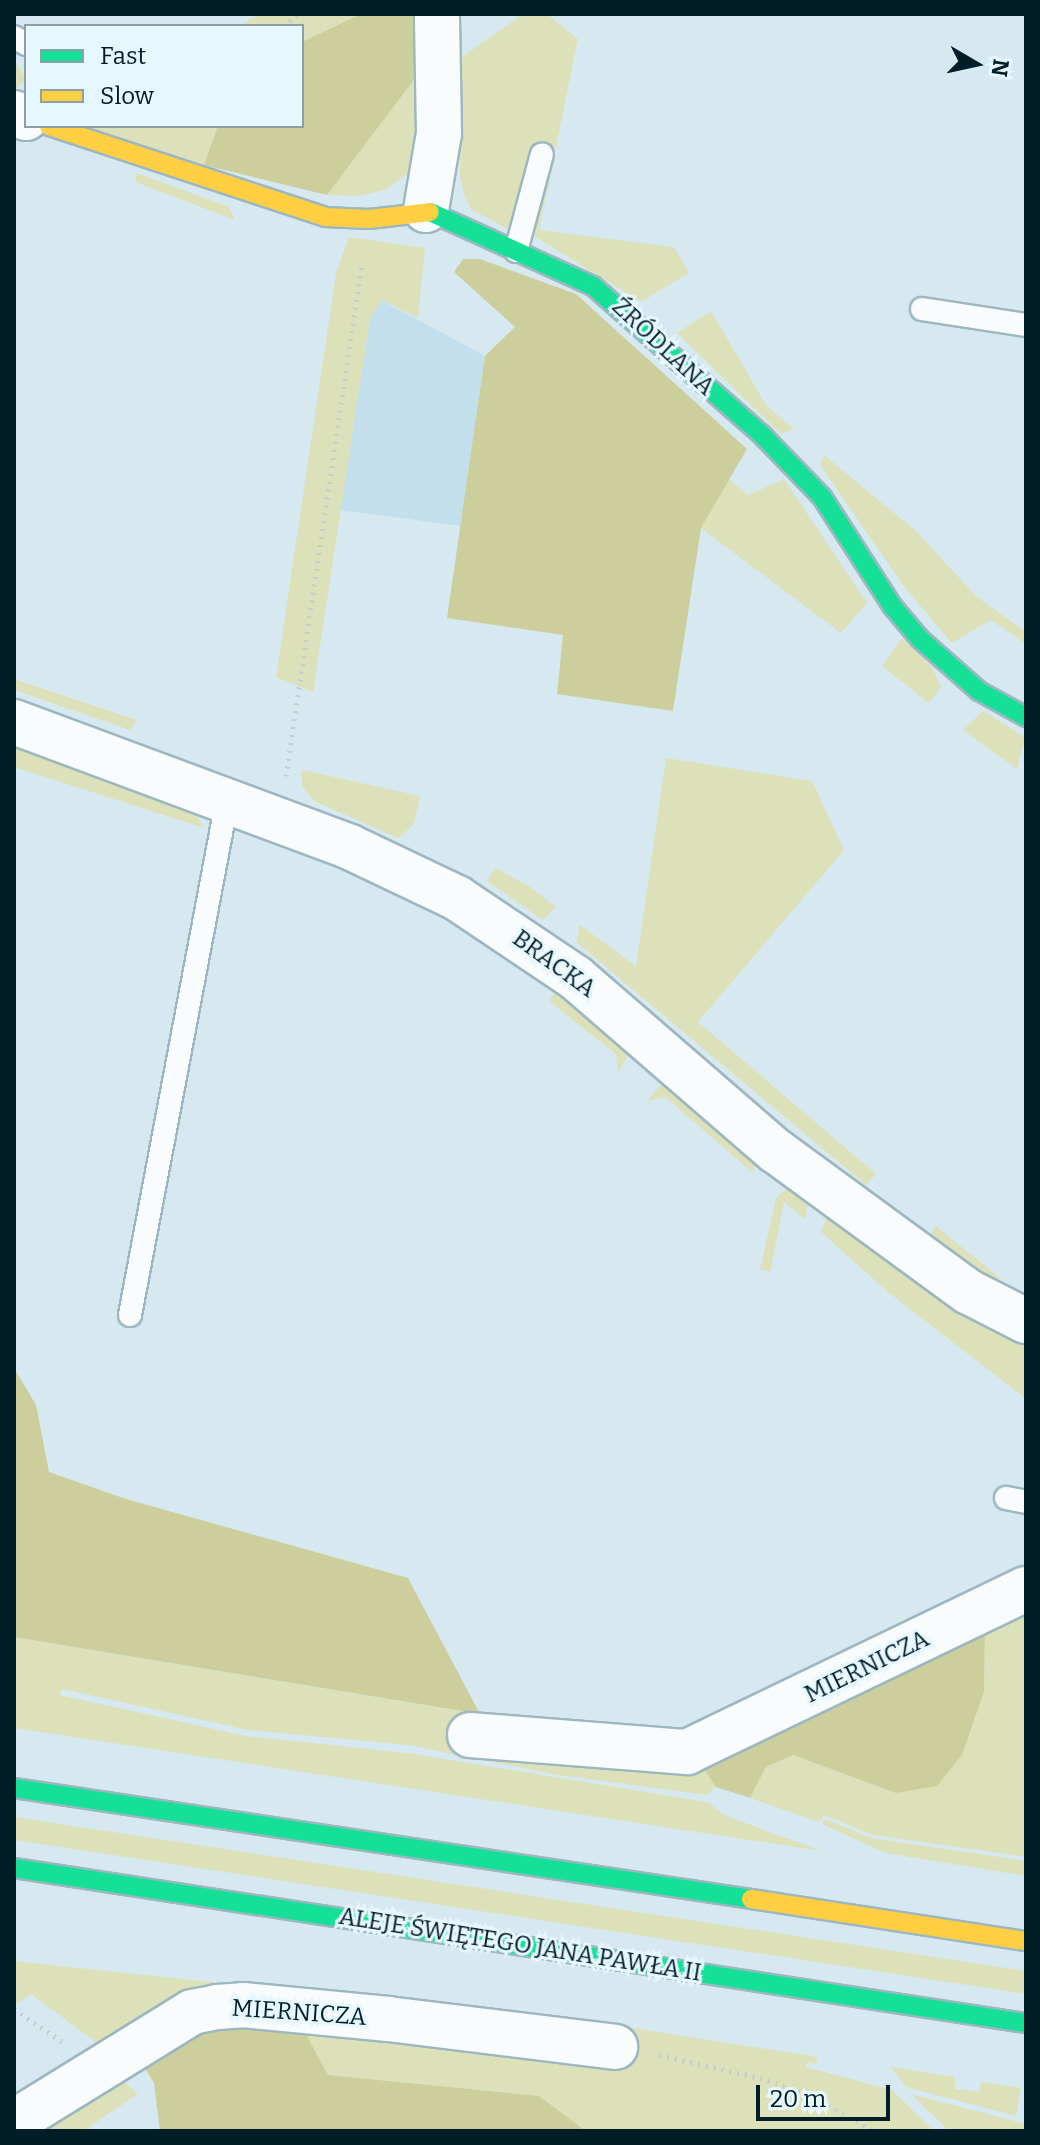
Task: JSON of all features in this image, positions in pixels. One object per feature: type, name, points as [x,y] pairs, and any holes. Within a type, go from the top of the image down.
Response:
[{"type":"main road","points":[[66,128],[286,207],[369,219],[426,210]]},
{"type":"main road","name":"ŹRÓDLANA","points":[[426,210],[566,272],[617,302],[822,497],[893,607],[920,639],[979,691],[1026,717]]},
{"type":"main road","points":[[14,1788],[1026,1941]]},
{"type":"main road","name":"ALEJE ŚWIĘTEGO JANA PAWŁA II","points":[[14,1868],[1026,2023]]},
{"type":"street","points":[[426,210],[439,133],[437,14]]},
{"type":"street","name":"BRACKA","points":[[14,722],[280,820],[411,874],[512,932],[576,978],[776,1151],[969,1292],[1026,1321]]},
{"type":"street","name":"MIERNICZA","points":[[470,1735],[687,1752],[1026,1589]]},
{"type":"street","name":"MIERNICZA","points":[[14,2122],[101,2065],[192,2012],[243,2005],[615,2047]]},
{"type":"lane","points":[[516,251],[542,154]]},
{"type":"lane","points":[[922,309],[1026,325]]},
{"type":"lane","points":[[130,1315],[227,801]]},
{"type":"path","points":[[280,820],[369,219]]},
{"type":"path","points":[[14,2009],[101,2065]]},
{"type":"path","points":[[615,2047],[760,2078],[807,2094],[873,2131]]},
{"type":"shaded area","points":[[381,300],[485,356],[461,526],[340,510],[370,318]]},
{"type":"green space","points":[[260,14],[361,14],[304,41],[304,24],[242,24]]},
{"type":"green space","points":[[361,14],[421,14],[422,69],[327,195],[204,165],[217,128],[304,128],[304,41]]},
{"type":"green space","points":[[523,14],[547,14],[578,39],[539,230],[674,247],[689,273],[641,302],[534,236],[551,150],[512,231],[472,210],[465,197],[460,176],[462,57]]},
{"type":"green space","points":[[14,60],[24,81],[14,91]]},
{"type":"green space","points":[[422,69],[420,143],[406,175],[385,190],[360,196],[327,195]]},
{"type":"green space","points":[[92,128],[217,128],[204,165]]},
{"type":"green space","points":[[137,173],[229,207],[235,220],[135,182]]},
{"type":"green space","points":[[349,237],[425,248],[418,318],[382,300],[370,318],[313,692],[276,677],[336,273]]},
{"type":"green space","points":[[463,259],[480,259],[576,294],[747,449],[701,528],[673,711],[557,694],[563,635],[447,618],[485,356],[515,327],[454,272]]},
{"type":"green space","points":[[711,311],[766,405],[794,429],[781,434],[677,333]]},
{"type":"green space","points":[[824,455],[917,532],[977,597],[1026,632],[1026,644],[991,620],[952,643],[905,588],[820,465]]},
{"type":"green space","points":[[729,479],[748,495],[784,479],[867,603],[841,633],[701,528]]},
{"type":"green space","points":[[902,638],[932,667],[941,687],[929,703],[882,666]]},
{"type":"green space","points":[[14,679],[137,720],[130,730],[14,690]]},
{"type":"green space","points":[[983,711],[1025,737],[1017,769],[963,730]]},
{"type":"green space","points":[[14,746],[194,811],[204,828],[14,767]]},
{"type":"green space","points":[[666,758],[812,781],[844,850],[698,1022],[876,1174],[866,1185],[576,942],[580,925],[636,966]]},
{"type":"green space","points":[[302,770],[420,796],[414,824],[398,838],[314,801],[302,786]]},
{"type":"green space","points":[[495,868],[529,886],[556,907],[543,920],[487,881]]},
{"type":"green space","points":[[558,988],[626,1044],[627,1057],[618,1073],[616,1054],[549,1001]]},
{"type":"green space","points":[[662,1084],[671,1084],[758,1158],[752,1172],[665,1097],[647,1101]]},
{"type":"green space","points":[[789,1187],[808,1203],[805,1219],[784,1202],[770,1272],[760,1269],[776,1198]]},
{"type":"green space","points":[[827,1218],[900,1267],[1026,1335],[1026,1399],[888,1292],[821,1232]]},
{"type":"green space","points":[[936,1226],[1000,1278],[985,1286],[925,1242]]},
{"type":"green space","points":[[14,1368],[36,1405],[49,1472],[126,1499],[408,1578],[480,1714],[14,1637]]},
{"type":"green space","points":[[1026,1606],[1026,1857],[873,1835],[824,1815],[819,1822],[750,1798],[766,1767],[793,1755],[896,1793],[962,1755],[984,1692],[985,1626]]},
{"type":"green space","points":[[985,1626],[984,1692],[962,1755],[937,1786],[896,1793],[793,1755],[766,1767],[750,1798],[716,1787],[700,1763]]},
{"type":"green space","points":[[14,1637],[465,1712],[466,1747],[700,1763],[716,1787],[707,1795],[558,1775],[408,1745],[248,1730],[62,1689],[60,1695],[246,1736],[407,1753],[707,1802],[726,1816],[822,1851],[14,1728]]},
{"type":"green space","points":[[14,1817],[1026,1971],[1026,1994],[14,1840]]},
{"type":"green space","points":[[825,1819],[871,1838],[1026,1861],[1026,1876],[886,1853],[822,1824]]},
{"type":"green space","points":[[14,1961],[626,2027],[818,2057],[816,2064],[807,2062],[806,2067],[892,2090],[934,2131],[586,2131],[539,2096],[328,2075],[300,2023],[392,2010],[100,2045],[31,1994],[14,2006]]},
{"type":"green space","points":[[201,2022],[300,2023],[328,2075],[539,2096],[586,2131],[160,2131],[154,2083],[140,2060]]},
{"type":"green space","points":[[891,2067],[955,2077],[955,2089],[979,2092],[981,2082],[1021,2088],[1016,2116],[906,2087]]},
{"type":"green space","points":[[118,2076],[138,2094],[83,2131],[25,2131]]},
{"type":"green space","points":[[911,2094],[1026,2124],[1026,2131],[949,2131]]},
{"type":"traffic: fast","points":[[430,212],[593,286],[763,436],[822,497],[893,607],[920,639],[979,691],[1026,717]]},
{"type":"traffic: fast","points":[[14,1788],[751,1899]]},
{"type":"traffic: fast","points":[[14,1868],[1026,2023]]},
{"type":"traffic: slow","points":[[55,128],[325,217],[369,219],[430,212]]},
{"type":"traffic: slow","points":[[751,1899],[1026,1941]]}]
